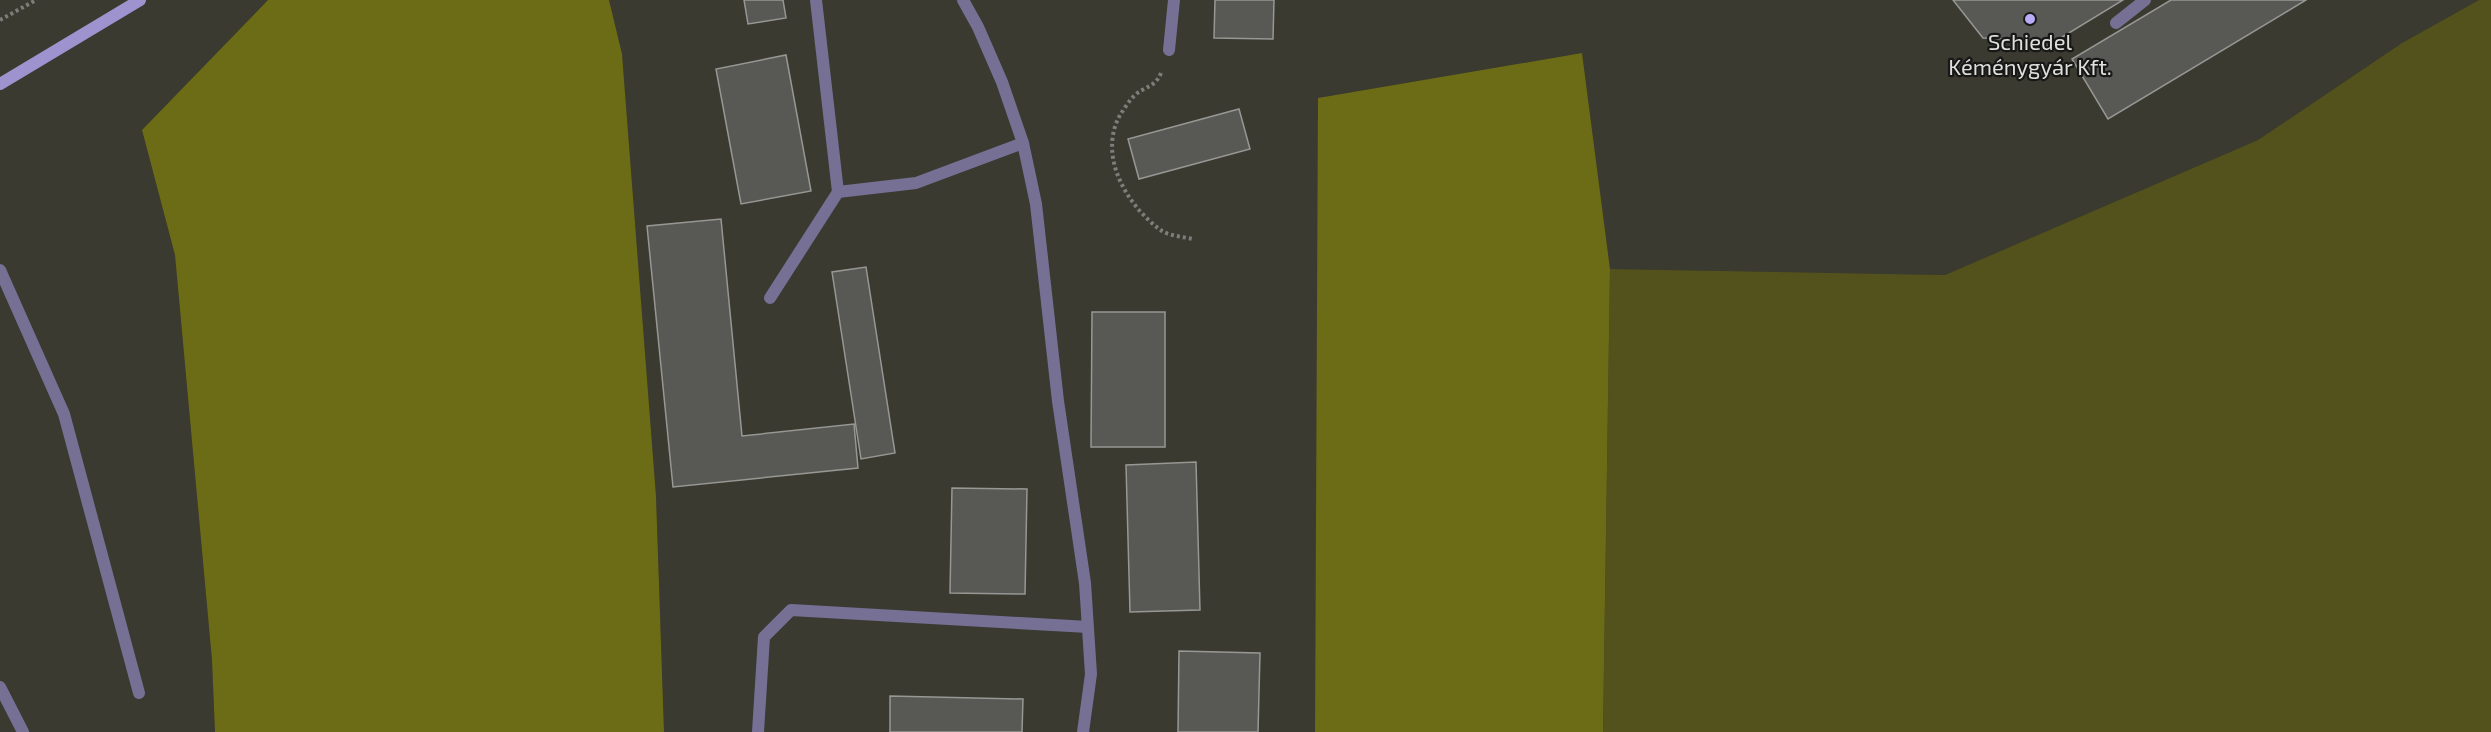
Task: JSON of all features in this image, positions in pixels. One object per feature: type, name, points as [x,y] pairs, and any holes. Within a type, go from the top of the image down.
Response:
[{"type":"street","points":[[0,84],[140,0]]},
{"type":"lane","points":[[770,298],[838,192],[816,0]]},
{"type":"lane","points":[[963,0],[978,27],[1002,82],[1023,143],[1036,204],[1058,401],[1085,583],[1091,674],[1083,732]]},
{"type":"lane","points":[[1169,50],[1174,0]]},
{"type":"lane","points":[[2116,23],[2145,0]]},
{"type":"lane","points":[[838,192],[916,183],[1023,143]]},
{"type":"lane","points":[[0,270],[64,414],[139,693]]},
{"type":"lane","points":[[758,732],[764,637],[791,610],[1088,627]]},
{"type":"lane","points":[[0,687],[23,732]]},
{"type":"path","points":[[0,20],[36,0]]},
{"type":"path","points":[[1169,50],[1157,82],[1134,96],[1119,117],[1112,143],[1116,175],[1131,203],[1164,232],[1193,238]]},
{"type":"shaded area","points":[[0,0],[268,0],[142,130],[175,255],[212,660],[215,732],[0,732]]},
{"type":"shaded area","points":[[268,0],[609,0],[622,54],[656,496],[664,732],[215,732],[212,660],[175,255],[142,130]]},
{"type":"shaded area","points":[[609,0],[2479,0],[2402,43],[2258,140],[1945,275],[1610,269],[1582,53],[1319,98],[1315,732],[664,732],[656,496],[622,55]]},
{"type":"shaded area","points":[[2479,0],[2491,0],[2491,732],[1603,732],[1610,269],[1945,275],[2258,140],[2402,43]]},
{"type":"shaded area","points":[[1582,53],[1610,269],[1603,732],[1315,732],[1318,98]]},
{"type":"building","points":[[744,0],[783,0],[786,18],[748,24]]},
{"type":"building","points":[[1215,0],[1274,0],[1273,39],[1214,38]]},
{"type":"building","name":"Schiedel Kéménygyár Kft.","points":[[1953,0],[2123,0],[2041,50],[2032,40],[1983,38]]},
{"type":"building","points":[[2171,0],[2306,0],[2108,119],[2072,59]]},
{"type":"building","points":[[786,55],[811,191],[741,204],[716,69]]},
{"type":"building","points":[[1239,109],[1250,149],[1139,179],[1128,139]]},
{"type":"building","points":[[721,219],[742,436],[854,424],[858,468],[673,487],[647,226]]},
{"type":"building","points":[[866,267],[895,453],[861,459],[832,272]]},
{"type":"building","points":[[1092,312],[1165,312],[1165,447],[1091,447]]},
{"type":"building","points":[[1196,462],[1200,610],[1130,612],[1126,465]]},
{"type":"building","points":[[952,488],[1027,489],[1025,594],[950,593]]},
{"type":"building","points":[[1179,651],[1260,653],[1258,732],[1178,732]]},
{"type":"building","points":[[890,696],[1023,699],[1022,732],[890,732]]},
{"type":"place","name":"Schiedel Kéménygyár Kft.","points":[[2030,19]]}]
